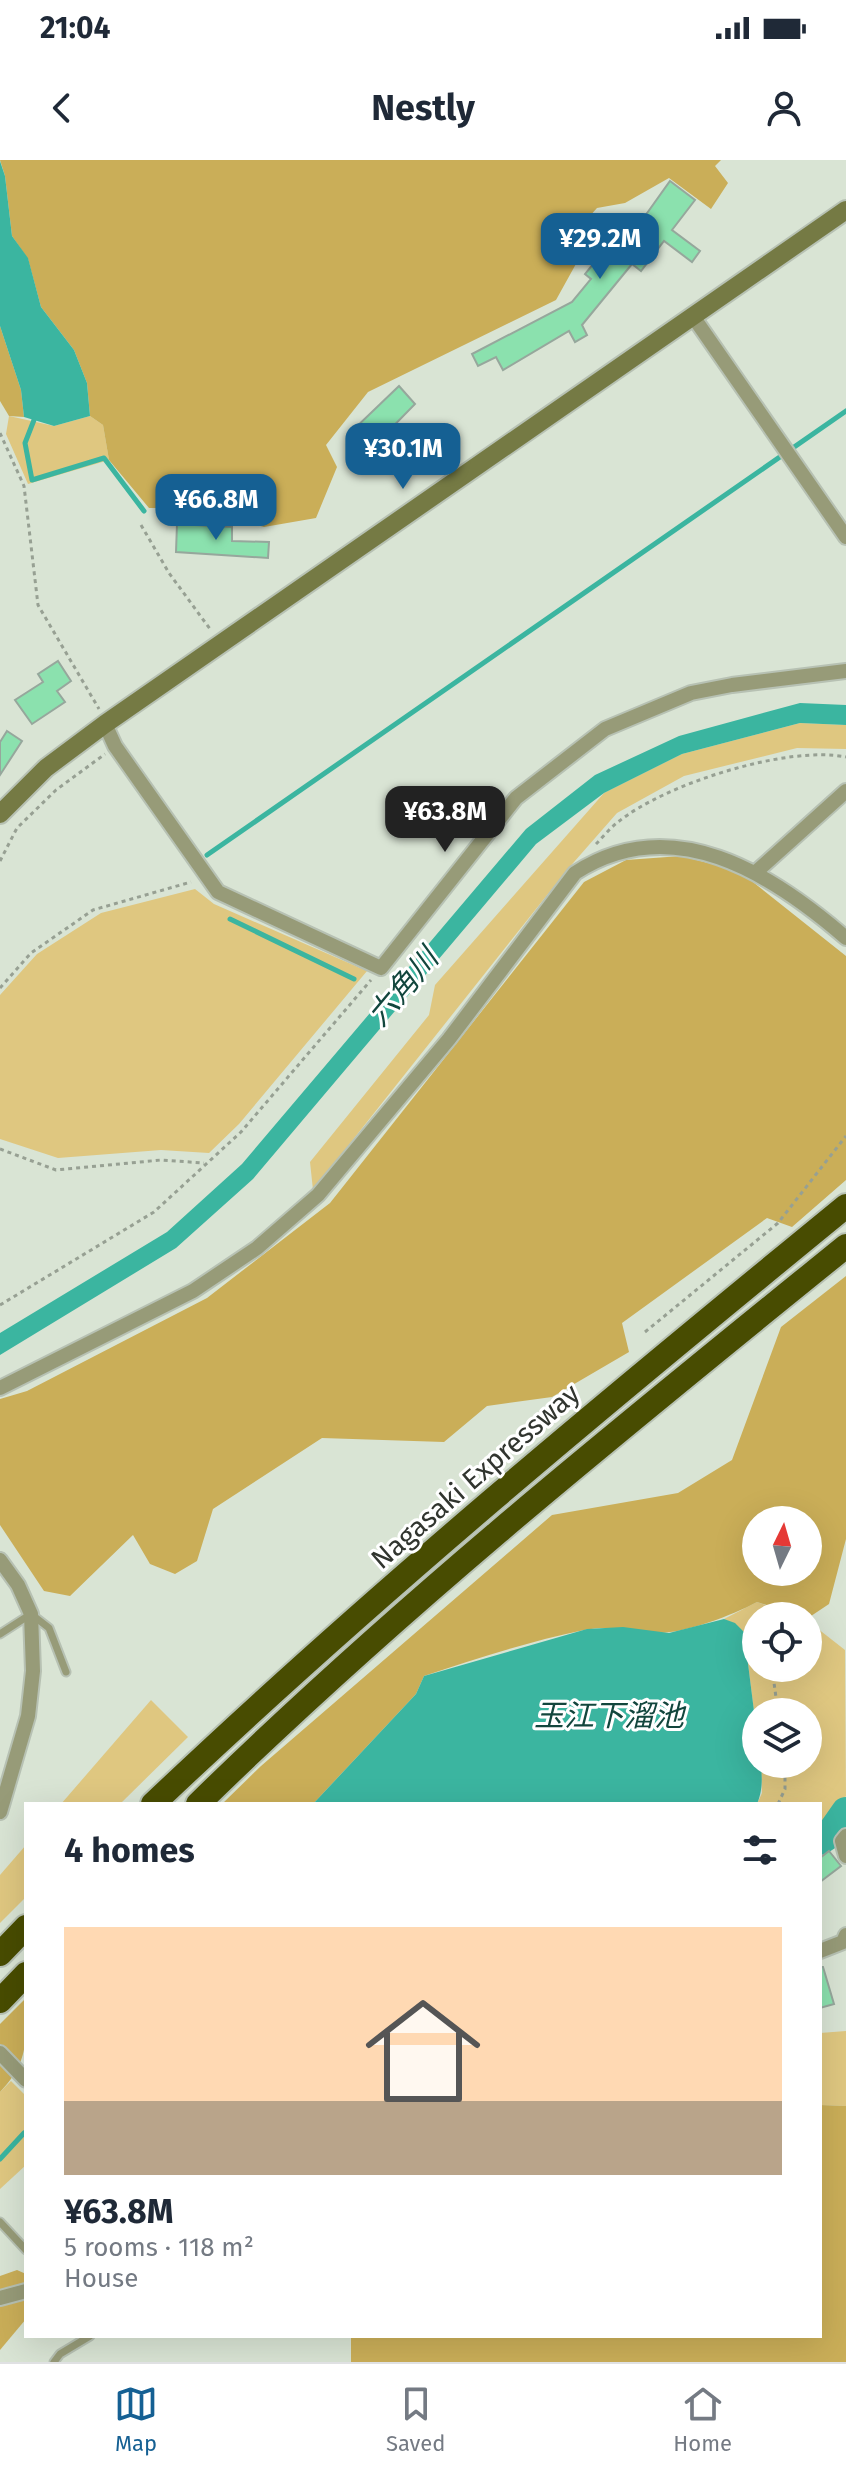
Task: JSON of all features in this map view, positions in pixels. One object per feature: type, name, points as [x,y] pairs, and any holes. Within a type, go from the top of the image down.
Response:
[{"type":"highway","name":"Nagasaki Expressway","points":[[155,1802],[255,1707],[437,1548],[846,1206]]},
{"type":"highway","name":"Nagasaki Expressway","points":[[200,1802],[274,1730],[454,1568],[846,1246]]},
{"type":"highway","points":[[0,1954],[24,1929]]},
{"type":"highway","points":[[0,2001],[24,1976]]},
{"type":"street","points":[[0,814],[46,768],[105,724],[846,210]]},
{"type":"street","points":[[692,315],[846,537]]},
{"type":"street","points":[[105,724],[115,746],[218,892],[381,968],[516,798],[605,729],[691,693],[763,680],[846,671]]},
{"type":"street","points":[[756,872],[846,791]]},
{"type":"street","points":[[0,1388],[193,1291],[257,1248],[318,1195],[449,1039],[575,873],[596,859],[650,848],[705,852],[756,872],[846,938]]},
{"type":"street","points":[[0,1560],[18,1585],[31,1614],[33,1671],[28,1716],[0,1812]]},
{"type":"street","points":[[846,1836],[842,1841],[846,1856]]},
{"type":"street","points":[[822,1950],[843,1942],[846,1935]]},
{"type":"street","points":[[1,2058],[24,2078]]},
{"type":"street","points":[[0,2298],[24,2292]]},
{"type":"lane","points":[[0,1634],[31,1614],[49,1628],[66,1672]]},
{"type":"lane","points":[[0,2222],[24,2248]]},
{"type":"lane","points":[[54,2362],[60,2354],[87,2338]]},
{"type":"path","points":[[0,433],[24,486],[38,605],[105,724]]},
{"type":"path","points":[[141,525],[169,573],[220,644]]},
{"type":"path","points":[[0,861],[17,828],[56,790],[115,746]]},
{"type":"path","points":[[575,873],[591,849],[618,822],[685,786],[765,761],[796,755],[846,757]]},
{"type":"path","points":[[0,988],[31,953],[93,910],[205,877]]},
{"type":"path","points":[[0,1305],[154,1212],[241,1132],[381,968]]},
{"type":"path","points":[[645,1332],[778,1223],[846,1136]]},
{"type":"path","points":[[0,1149],[56,1170],[161,1160],[206,1164]]},
{"type":"path","points":[[779,1802],[785,1789],[785,1778]]},
{"type":"shaded area","points":[[0,160],[721,160],[715,166],[728,183],[711,209],[669,178],[625,203],[597,208],[588,218],[587,244],[556,300],[368,392],[326,445],[337,467],[316,518],[264,527],[202,508],[149,508],[109,460],[103,425],[90,416],[87,383],[74,350],[41,307],[28,259],[12,236],[5,176]]},
{"type":"shaded area","points":[[0,326],[21,390],[24,417],[9,416],[0,401]]},
{"type":"shaded area","points":[[9,416],[54,426],[90,416],[103,425],[109,460],[28,484],[6,434]]},
{"type":"shaded area","points":[[800,723],[846,725],[846,749],[797,748],[684,776],[617,813],[567,870],[313,1190],[310,1162],[429,1015],[435,985],[604,793],[682,754]]},
{"type":"shaded area","points":[[681,856],[739,871],[846,956],[846,1180],[792,1227],[767,1218],[622,1323],[629,1352],[552,1397],[487,1406],[444,1442],[322,1438],[213,1509],[197,1561],[175,1574],[150,1564],[133,1535],[70,1596],[44,1591],[0,1525],[0,1399],[27,1391],[207,1298],[330,1203],[584,882],[626,860]]},
{"type":"shaded area","points":[[195,889],[214,904],[367,971],[239,1124],[209,1153],[161,1150],[58,1158],[0,1139],[0,995],[37,954],[101,913]]},
{"type":"shaded area","points":[[846,1276],[846,1539],[829,1604],[822,1609],[822,1602],[742,1602],[742,1608],[720,1618],[664,1633],[610,1628],[584,1630],[523,1645],[424,1676],[416,1694],[315,1802],[224,1802],[261,1766],[552,1515],[678,1493],[732,1460],[781,1327]]},
{"type":"shaded area","points":[[742,1610],[742,1631],[724,1619]]},
{"type":"shaded area","points":[[822,1632],[845,1650],[846,1796],[826,1825],[822,1826],[822,1802],[758,1802],[762,1793],[761,1778],[822,1778],[822,1698],[752,1698],[750,1682],[822,1682]]},
{"type":"shaded area","points":[[151,1700],[188,1737],[122,1802],[63,1802]]},
{"type":"shaded area","points":[[24,1847],[24,1899],[0,1923],[0,1875]]},
{"type":"shaded area","points":[[24,2000],[24,2048],[17,2070],[0,2092],[0,2024]]},
{"type":"shaded area","points":[[846,2031],[846,2106],[822,2105],[822,2033]]},
{"type":"shaded area","points":[[11,2081],[24,2094],[24,2167],[0,2189],[0,2092]]},
{"type":"shaded area","points":[[822,2105],[846,2106],[846,2362],[351,2362],[351,2338],[822,2338]]},
{"type":"shaded area","points":[[17,2270],[24,2273],[24,2321],[0,2350],[0,2276]]},
{"type":"water","points":[[0,161],[5,176],[12,236],[28,258],[41,307],[74,350],[87,383],[90,416],[54,426],[24,417],[21,390],[0,326]]},
{"type":"water","name":"六角川","points":[[800,703],[846,705],[846,725],[800,723],[682,754],[604,793],[536,844],[253,1179],[176,1248],[0,1355],[0,1333],[167,1232],[242,1164],[526,829],[595,775],[679,736]]},
{"type":"water","name":"玉江下溜池","points":[[724,1619],[742,1630],[742,1682],[750,1682],[752,1698],[742,1698],[742,1778],[762,1778],[758,1802],[315,1802],[416,1694],[424,1676],[587,1629],[623,1627],[669,1633]]},
{"type":"building","points":[[670,181],[695,200],[672,230],[700,251],[692,262],[664,241],[641,271],[632,264],[582,325],[587,335],[575,342],[569,331],[503,370],[496,357],[478,366],[472,354],[572,302],[591,279],[585,274],[598,258],[604,263],[621,242],[625,244]]},
{"type":"building","points":[[399,386],[415,404],[369,451],[351,432]]},
{"type":"building","points":[[177,524],[232,527],[232,541],[269,542],[268,558],[176,552]]},
{"type":"building","points":[[58,661],[71,681],[57,691],[65,702],[32,724],[15,700],[43,682],[38,674]]},
{"type":"building","points":[[7,731],[22,741],[0,775],[0,742]]},
{"type":"building","points":[[829,1851],[841,1866],[822,1880],[822,1856]]},
{"type":"building","points":[[822,1967],[823,1967],[834,2004],[822,2007]]},
{"type":"waterway","points":[[207,855],[846,411]]},
{"type":"waterway","points":[[34,420],[25,443],[32,480],[104,458],[144,511]]},
{"type":"waterway","points":[[230,919],[354,979]]},
{"type":"waterway","points":[[822,1839],[832,1832],[846,1812]]},
{"type":"waterway","points":[[0,2159],[24,2133]]}]
